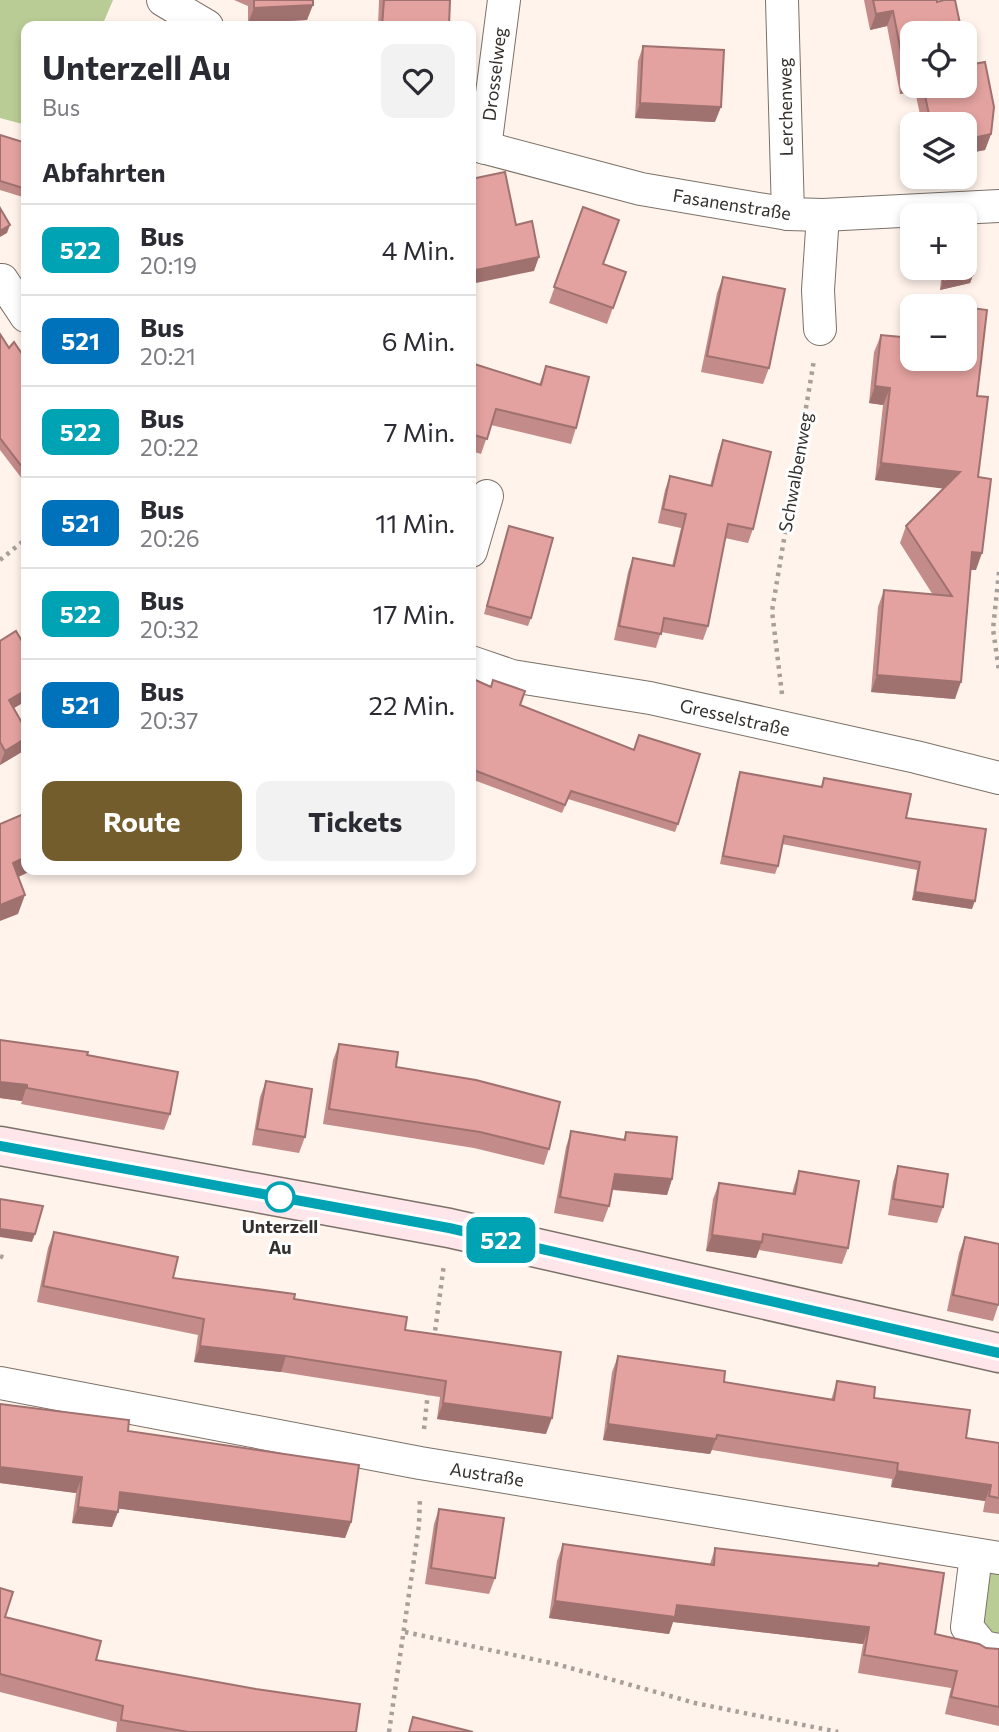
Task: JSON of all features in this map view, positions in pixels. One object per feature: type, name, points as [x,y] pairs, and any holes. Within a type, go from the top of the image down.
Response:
[{"type":"street","points":[[163,0],[199,21]]},
{"type":"street","name":"Drosselweg","points":[[478,146],[504,0]]},
{"type":"street","name":"Lerchenweg","points":[[782,0],[788,214]]},
{"type":"street","name":"Fasanenstraße","points":[[478,146],[641,189],[788,214],[823,215],[999,206]]},
{"type":"street","points":[[820,329],[818,290],[823,215]]},
{"type":"street","points":[[2,280],[21,308]]},
{"type":"street","points":[[476,533],[486,496]]},
{"type":"street","name":"Gresselstraße","points":[[476,664],[512,676],[650,698],[999,778]]},
{"type":"street","points":[[0,1146],[449,1228],[999,1353]]},
{"type":"street","name":"Austraße","points":[[0,1383],[420,1463],[988,1556],[967,1627],[983,1647],[999,1650]]},
{"type":"path","name":"Schwalbenweg","points":[[787,729],[772,611],[820,329]]},
{"type":"path","points":[[0,561],[21,543]]},
{"type":"path","points":[[999,572],[993,629],[999,671]]},
{"type":"path","points":[[405,1632],[556,1664],[695,1703],[838,1732]]},
{"type":"green space","points":[[0,0],[113,0],[104,21],[21,21],[21,124],[0,118]]},
{"type":"green space","points":[[999,1561],[999,1636],[988,1634],[981,1623],[989,1568]]},
{"type":"building","points":[[254,0],[313,0],[313,5],[254,8]]},
{"type":"building","points":[[384,0],[450,0],[449,21],[382,21]]},
{"type":"building","points":[[873,0],[955,0],[959,21],[900,21],[900,47],[893,11],[876,14]]},
{"type":"building","points":[[643,46],[724,50],[721,107],[640,103]]},
{"type":"building","points":[[985,62],[994,107],[991,134],[977,137],[977,112],[928,112],[926,98],[977,98],[977,63]]},
{"type":"building","points":[[0,135],[21,141],[21,187],[0,181]]},
{"type":"building","points":[[505,172],[516,225],[532,221],[539,257],[476,270],[476,178]]},
{"type":"building","points":[[583,207],[619,220],[603,264],[626,272],[613,308],[554,287]]},
{"type":"building","points":[[0,208],[10,225],[0,231]]},
{"type":"building","points":[[723,277],[785,289],[769,368],[707,356]]},
{"type":"building","points":[[977,309],[987,310],[977,396],[988,397],[978,477],[991,479],[982,553],[972,552],[961,682],[877,675],[884,590],[952,596],[906,526],[960,472],[881,463],[890,388],[875,386],[881,335],[900,337],[900,371],[977,371]]},
{"type":"building","points":[[0,334],[9,348],[14,342],[21,352],[21,465],[0,438]]},
{"type":"building","points":[[476,365],[541,385],[546,366],[589,377],[576,428],[496,409],[487,439],[476,436]]},
{"type":"building","points":[[723,440],[771,452],[753,529],[728,524],[708,626],[664,618],[661,634],[619,626],[633,558],[674,566],[686,514],[663,509],[670,476],[712,486]]},
{"type":"building","points":[[509,526],[553,538],[531,618],[487,606]]},
{"type":"building","points":[[16,631],[21,640],[21,693],[9,700],[21,721],[21,741],[5,751],[0,742],[0,641]]},
{"type":"building","points":[[476,680],[491,687],[493,680],[525,691],[520,705],[634,750],[639,735],[700,754],[678,824],[571,791],[565,805],[476,771]]},
{"type":"building","points":[[740,772],[822,787],[824,778],[911,794],[906,818],[986,829],[975,901],[915,892],[920,862],[784,836],[778,866],[723,856]]},
{"type":"building","points":[[21,815],[21,859],[13,863],[25,895],[0,905],[0,824]]},
{"type":"building","points":[[0,1040],[88,1052],[87,1055],[178,1072],[170,1114],[0,1082]]},
{"type":"building","points":[[339,1044],[398,1052],[396,1067],[476,1080],[560,1102],[549,1149],[480,1132],[329,1109]]},
{"type":"building","points":[[266,1081],[312,1089],[305,1137],[257,1129]]},
{"type":"building","points":[[571,1131],[625,1140],[626,1132],[677,1137],[672,1179],[615,1174],[609,1206],[560,1197]]},
{"type":"building","points":[[898,1166],[948,1174],[943,1207],[893,1199]]},
{"type":"building","points":[[799,1171],[859,1181],[848,1248],[763,1234],[762,1242],[712,1235],[719,1183],[795,1194]]},
{"type":"building","points":[[0,1199],[43,1206],[35,1234],[0,1229]]},
{"type":"building","points":[[54,1232],[178,1257],[173,1278],[295,1294],[294,1299],[407,1317],[405,1330],[561,1352],[552,1418],[443,1403],[446,1381],[286,1356],[200,1346],[204,1319],[43,1286]]},
{"type":"building","points":[[965,1237],[999,1244],[999,1305],[953,1295]]},
{"type":"building","points":[[618,1356],[725,1371],[724,1382],[834,1400],[837,1381],[875,1387],[874,1398],[970,1410],[966,1438],[999,1443],[999,1498],[989,1496],[991,1485],[897,1471],[898,1463],[717,1435],[716,1439],[608,1424]]},
{"type":"building","points":[[0,1404],[129,1420],[128,1431],[359,1465],[351,1522],[120,1492],[118,1512],[78,1507],[82,1477],[0,1467]]},
{"type":"building","points":[[439,1509],[504,1518],[495,1578],[431,1568]]},
{"type":"building","points":[[563,1544],[714,1565],[715,1548],[878,1566],[879,1563],[944,1573],[935,1634],[999,1649],[999,1707],[951,1697],[957,1671],[864,1655],[869,1627],[677,1605],[675,1617],[555,1601]]},
{"type":"building","points":[[0,1588],[13,1592],[5,1617],[101,1641],[96,1660],[256,1689],[360,1704],[356,1732],[188,1732],[121,1720],[123,1706],[0,1674]]},
{"type":"building","points":[[413,1717],[473,1732],[409,1732]]},
{"type":"bus line","name":"522","points":[[0,1146],[449,1228],[999,1353]]},
{"type":"place","name":"Unterzell Au","points":[[280,1197]]}]
